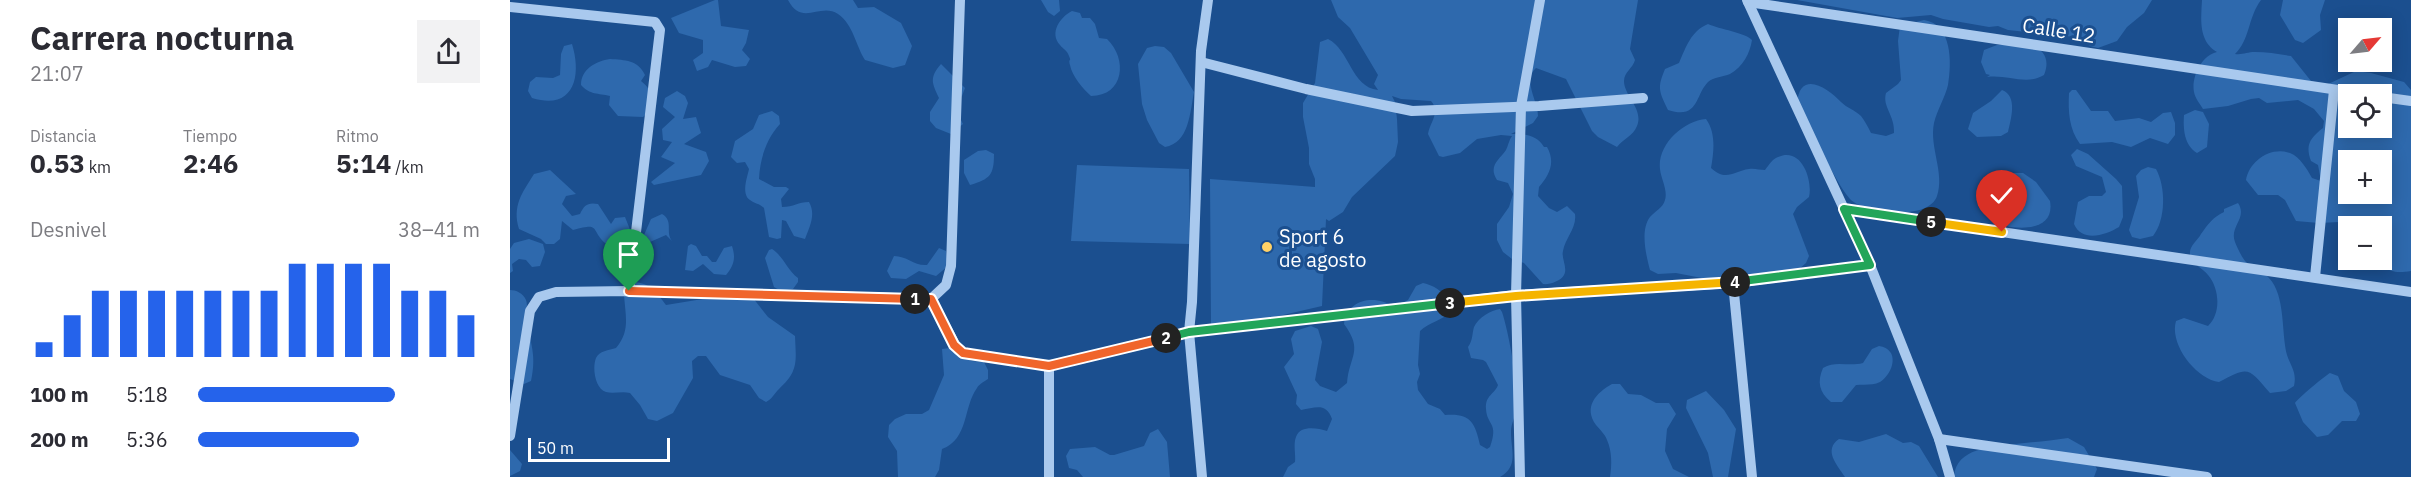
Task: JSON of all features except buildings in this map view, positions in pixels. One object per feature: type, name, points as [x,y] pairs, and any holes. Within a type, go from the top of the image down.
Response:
[{"type":"street","points":[[510,436],[530,311],[534,302],[546,294],[629,291],[931,299],[946,285],[951,266],[960,0]]},
{"type":"street","points":[[1202,477],[1189,332],[1200,62],[1208,0]]},
{"type":"street","points":[[1520,477],[1516,296],[1521,106],[1540,0]]},
{"type":"street","points":[[1748,1],[1870,265],[1940,439],[1950,477]]},
{"type":"street","name":"Calle 12","points":[[1748,1],[2338,91]]},
{"type":"street","points":[[510,7],[655,22],[658,25],[660,30],[629,291]]},
{"type":"street","points":[[1200,62],[1306,89],[1412,111],[1644,98]]},
{"type":"street","points":[[2315,277],[2334,90]]},
{"type":"street","points":[[2392,98],[2411,101]]},
{"type":"street","points":[[1844,209],[2411,292]]},
{"type":"street","points":[[931,299],[958,350],[963,353],[1049,366],[1189,332],[1516,296],[1733,283],[1870,265]]},
{"type":"street","points":[[1733,283],[1752,477]]},
{"type":"street","points":[[1049,366],[1049,477]]},
{"type":"street","points":[[1940,439],[2207,477]]},
{"type":"shaded area","points":[[718,0],[721,26],[749,30],[742,50],[750,59],[746,66],[735,67],[712,60],[708,67],[697,71],[693,60],[703,53],[703,40],[679,33],[671,18]]},
{"type":"shaded area","points":[[788,0],[853,0],[858,8],[874,7],[901,23],[912,46],[905,65],[893,68],[865,60],[851,29],[838,14],[831,11],[799,12]]},
{"type":"shaded area","points":[[1041,0],[1059,0],[1060,11],[1054,16],[1048,12]]},
{"type":"shaded area","points":[[1331,0],[1638,0],[1630,49],[1635,60],[1625,75],[1624,81],[1638,114],[1637,126],[1633,132],[1617,147],[1598,137],[1592,131],[1566,79],[1536,68],[1530,78],[1530,85],[1538,116],[1533,123],[1511,134],[1529,136],[1547,147],[1551,164],[1546,178],[1539,187],[1538,196],[1549,208],[1557,212],[1567,206],[1575,214],[1574,224],[1563,251],[1565,272],[1560,279],[1543,284],[1524,263],[1512,259],[1503,252],[1497,240],[1497,224],[1509,207],[1513,194],[1508,183],[1497,180],[1494,167],[1506,150],[1512,136],[1501,135],[1477,139],[1460,153],[1439,156],[1428,134],[1435,113],[1431,101],[1401,99],[1392,96],[1397,119],[1398,142],[1395,156],[1352,197],[1343,212],[1329,221],[1326,219],[1322,306],[1227,328],[1211,324],[1210,179],[1315,187],[1315,179],[1309,164],[1303,103],[1315,83],[1320,42],[1328,39],[1335,44],[1362,82],[1378,90],[1374,84],[1378,75],[1350,28],[1338,17]]},
{"type":"shaded area","points":[[1797,0],[2152,0],[2144,13],[2127,27],[2117,41],[2098,48],[2075,37],[2008,30],[1998,26],[1989,27],[1931,15],[1897,18]]},
{"type":"shaded area","points":[[2202,0],[2261,0],[2244,42],[2235,54],[2260,52],[2291,56],[2311,81],[2326,85],[2354,72],[2364,72],[2404,82],[2411,90],[2411,271],[2390,270],[2392,270],[2392,216],[2338,216],[2338,222],[2296,221],[2285,200],[2278,195],[2258,195],[2246,180],[2248,173],[2262,157],[2275,152],[2282,151],[2297,157],[2312,178],[2321,181],[2318,165],[2311,161],[2309,146],[2315,135],[2323,128],[2324,121],[2314,109],[2298,100],[2267,103],[2259,98],[2228,106],[2203,109],[2196,99],[2194,80],[2202,62],[2217,52],[2206,42],[2201,22]]},
{"type":"shaded area","points":[[2283,0],[2325,0],[2320,15],[2321,30],[2303,43],[2295,40],[2280,15]]},
{"type":"shaded area","points":[[1072,11],[1080,13],[1082,18],[1090,18],[1095,24],[1099,38],[1107,39],[1118,56],[1120,66],[1116,83],[1102,94],[1091,96],[1081,86],[1071,69],[1068,54],[1057,40],[1057,26]]},
{"type":"shaded area","points":[[1924,20],[1940,29],[1945,36],[1950,55],[1948,85],[1935,118],[1933,132],[1939,178],[1937,196],[1932,204],[1910,212],[1868,208],[1850,199],[1836,178],[1797,103],[1799,93],[1803,87],[1815,84],[1829,91],[1861,116],[1871,133],[1886,136],[1894,133],[1893,121],[1885,98],[1886,93],[1901,80],[1898,41],[1900,26]]},
{"type":"shaded area","points":[[1708,24],[1752,40],[1748,55],[1735,71],[1708,82],[1691,109],[1686,112],[1668,110],[1660,90],[1665,69],[1679,63],[1693,35]]},
{"type":"shaded area","points":[[572,44],[576,68],[572,88],[557,100],[546,101],[532,98],[528,91],[530,82],[536,77],[553,78],[560,75],[561,54],[564,46]]},
{"type":"shaded area","points":[[2031,44],[2045,57],[2044,75],[2030,80],[1987,77],[1990,75],[1986,74],[1981,62],[1984,50],[1997,45]]},
{"type":"shaded area","points":[[1164,47],[1171,53],[1194,92],[1184,133],[1179,140],[1165,147],[1159,143],[1147,120],[1142,104],[1138,64],[1147,48]]},
{"type":"shaded area","points":[[610,59],[635,64],[645,75],[641,81],[650,92],[654,106],[643,117],[618,116],[609,105],[610,96],[591,92],[581,85],[586,70]]},
{"type":"shaded area","points":[[941,64],[965,88],[962,96],[956,101],[956,110],[963,124],[951,134],[936,128],[930,121],[930,112],[939,98],[933,84],[933,77]]},
{"type":"shaded area","points":[[2002,90],[2007,93],[2012,102],[2008,132],[2001,136],[1977,137],[1968,129],[1973,113]]},
{"type":"shaded area","points":[[2076,90],[2091,111],[2108,111],[2115,121],[2139,118],[2151,122],[2163,113],[2171,112],[2175,123],[2175,135],[2168,144],[2150,138],[2131,147],[2112,142],[2080,144],[2070,120],[2069,93]]},
{"type":"shaded area","points":[[677,91],[685,96],[688,103],[683,119],[696,117],[701,133],[684,144],[706,152],[709,161],[701,175],[654,185],[651,182],[675,163],[661,157],[672,142],[663,140],[662,129],[675,117],[663,107],[665,98]]},
{"type":"shaded area","points":[[2195,110],[2203,112],[2209,124],[2207,147],[2197,153],[2189,146],[2184,126],[2184,115]]},
{"type":"shaded area","points":[[772,111],[779,116],[780,124],[765,150],[759,179],[774,187],[789,189],[781,199],[782,207],[809,202],[812,216],[805,239],[794,236],[786,221],[782,220],[781,238],[769,237],[764,208],[750,200],[746,194],[745,186],[749,169],[745,162],[737,163],[731,157],[735,141],[753,129],[759,115]]},
{"type":"shaded area","points":[[1706,119],[1713,136],[1711,168],[1716,172],[1726,175],[1751,169],[1765,170],[1774,159],[1786,155],[1794,156],[1804,167],[1809,182],[1809,197],[1797,207],[1793,214],[1809,256],[1806,263],[1799,269],[1783,274],[1758,274],[1717,281],[1676,273],[1658,274],[1650,270],[1645,229],[1650,217],[1661,207],[1666,196],[1660,169],[1663,151],[1667,143],[1681,129]]},
{"type":"shaded area","points":[[2077,149],[2088,154],[2122,186],[2123,217],[2119,227],[2108,233],[2095,236],[2083,234],[2074,224],[2078,202],[2089,196],[2102,196],[2106,192],[2102,177],[2076,166],[2071,155]]},
{"type":"shaded area","points":[[986,150],[994,154],[992,171],[982,181],[970,185],[964,173],[964,160],[978,151]]},
{"type":"shaded area","points":[[1077,165],[1189,169],[1190,244],[1071,241]]},
{"type":"shaded area","points":[[2148,167],[2156,169],[2162,185],[2162,213],[2153,236],[2140,239],[2132,237],[2129,230],[2139,197],[2136,176]]},
{"type":"shaded area","points":[[550,170],[576,194],[566,196],[562,204],[572,216],[580,214],[587,205],[595,203],[611,224],[615,218],[625,217],[631,232],[625,248],[618,251],[605,243],[594,228],[573,230],[562,221],[560,239],[554,244],[546,244],[541,239],[519,229],[517,213],[522,194],[534,174]]},
{"type":"shaded area","points":[[2014,173],[2023,173],[2036,182],[2050,201],[2048,217],[2037,226],[2021,228],[2006,226],[1991,203],[1990,199],[2001,181]]},
{"type":"shaded area","points":[[2238,203],[2241,213],[2234,231],[2236,244],[2244,260],[2267,275],[2281,304],[2285,346],[2295,377],[2294,386],[2286,391],[2270,393],[2257,378],[2248,372],[2237,373],[2219,382],[2210,379],[2186,359],[2177,340],[2176,321],[2184,318],[2208,326],[2215,315],[2217,294],[2215,287],[2208,275],[2193,261],[2190,251],[2211,221],[2224,212],[2224,209]]},
{"type":"shaded area","points":[[662,214],[668,220],[672,241],[666,235],[650,242],[644,235],[651,219]]},
{"type":"shaded area","points":[[529,239],[543,244],[545,252],[540,266],[532,267],[526,260],[519,259],[512,264],[513,271],[510,273],[510,249],[514,243]]},
{"type":"shaded area","points":[[691,244],[696,246],[702,256],[707,256],[712,262],[716,262],[724,248],[732,246],[734,258],[729,272],[726,275],[714,274],[703,264],[693,271],[685,270],[688,246]]},
{"type":"shaded area","points":[[939,248],[946,251],[948,266],[936,276],[919,271],[906,279],[891,278],[887,271],[894,256],[927,265]]},
{"type":"shaded area","points":[[772,249],[798,278],[793,289],[781,291],[774,287],[765,258]]},
{"type":"shaded area","points":[[634,282],[649,287],[666,305],[721,296],[753,298],[768,317],[795,336],[796,359],[790,377],[766,402],[759,398],[750,385],[720,375],[706,356],[698,356],[692,361],[693,378],[673,413],[657,421],[648,419],[630,393],[609,393],[602,390],[597,383],[595,372],[597,356],[616,348],[624,335],[626,322],[624,294]]},
{"type":"shaded area","points":[[1423,283],[1441,292],[1452,310],[1420,331],[1418,390],[1428,404],[1440,409],[1445,415],[1460,416],[1470,421],[1476,430],[1480,445],[1487,449],[1490,447],[1493,428],[1487,414],[1486,404],[1498,385],[1486,362],[1471,358],[1468,347],[1478,321],[1493,311],[1500,309],[1502,312],[1517,389],[1517,409],[1511,429],[1513,458],[1510,468],[1500,477],[1283,477],[1288,467],[1295,462],[1295,443],[1298,433],[1309,428],[1327,431],[1332,419],[1327,410],[1323,408],[1301,410],[1296,404],[1297,395],[1284,367],[1294,354],[1291,339],[1295,331],[1311,326],[1318,329],[1322,342],[1315,380],[1320,386],[1336,392],[1347,383],[1354,354],[1353,341],[1344,324],[1350,309],[1363,301],[1371,300],[1394,307],[1408,300],[1416,286]]},
{"type":"shaded area","points":[[510,290],[517,291],[527,302],[533,363],[531,381],[524,384],[510,379]]},
{"type":"shaded area","points":[[1879,346],[1886,348],[1892,356],[1893,362],[1885,378],[1874,384],[1856,385],[1842,402],[1831,402],[1820,386],[1823,368],[1833,364],[1863,363],[1872,349]]},
{"type":"shaded area","points":[[950,348],[971,361],[984,362],[988,370],[988,379],[979,385],[973,396],[957,438],[942,449],[939,470],[935,477],[898,477],[897,451],[888,437],[889,425],[906,414],[922,414],[929,410],[944,375],[942,349]]},
{"type":"shaded area","points":[[2330,373],[2338,376],[2344,391],[2356,402],[2360,414],[2356,421],[2342,421],[2328,435],[2317,437],[2303,422],[2295,403]]},
{"type":"shaded area","points":[[1612,384],[1620,384],[1628,394],[1641,395],[1656,403],[1669,403],[1676,414],[1667,429],[1665,451],[1673,469],[1689,477],[1610,477],[1609,444],[1592,418],[1591,406],[1596,396]]},
{"type":"shaded area","points":[[1706,391],[1724,410],[1736,429],[1728,477],[1713,477],[1708,453],[1686,408],[1687,400]]},
{"type":"shaded area","points":[[1158,429],[1167,442],[1170,477],[1083,477],[1077,470],[1069,468],[1066,456],[1070,449],[1095,447],[1114,455],[1144,446],[1150,433]]},
{"type":"shaded area","points":[[1886,434],[1903,443],[1911,442],[1919,446],[1938,477],[1845,477],[1833,458],[1834,443],[1839,439],[1859,442]]},
{"type":"shaded area","points":[[2068,438],[2084,447],[2097,469],[2094,477],[1954,477],[1956,467],[1961,460],[1977,450]]},
{"type":"shaded area","points":[[510,450],[522,464],[520,471],[510,476]]},
{"type":"place","name":"Sport 6 de agosto","points":[[1267,247]]},
{"type":"route","points":[[629,291],[931,299],[954,345],[963,353],[1049,366],[1189,332],[1516,296],[1733,283],[1870,265],[1844,209],[2002,232]]}]
